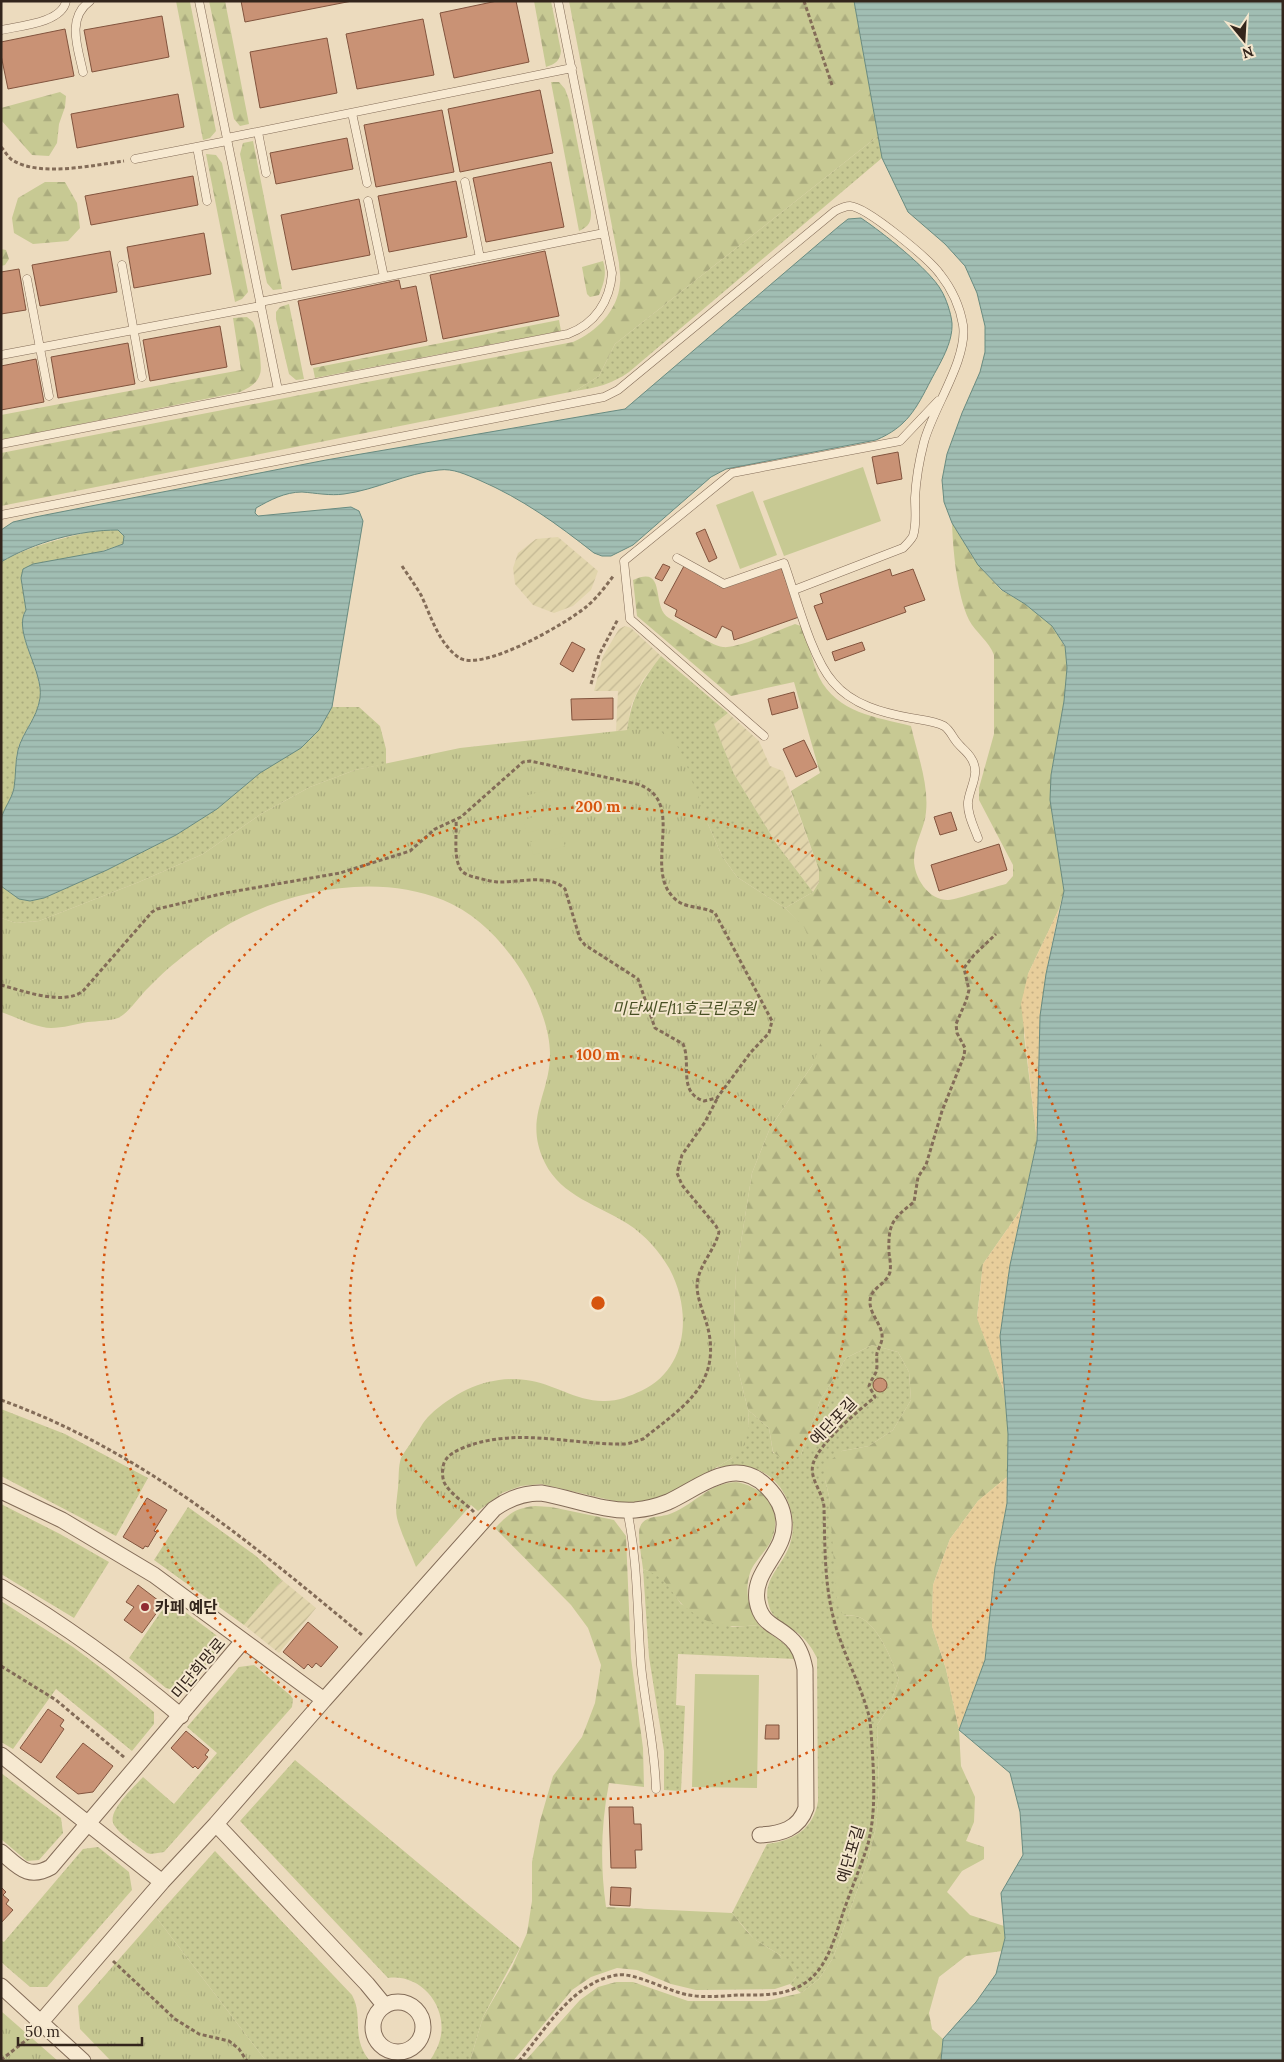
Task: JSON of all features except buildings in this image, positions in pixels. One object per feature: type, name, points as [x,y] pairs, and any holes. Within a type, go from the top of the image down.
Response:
[{"type":"street","points":[[38,2028],[162,1882],[216,1824],[489,1515],[506,1500],[530,1493],[542,1493],[627,1510],[651,1507],[668,1502],[712,1478],[726,1473],[752,1477],[763,1483],[773,1493],[784,1519],[784,1532],[780,1544],[758,1579],[756,1592],[762,1615],[770,1625],[790,1638],[797,1646],[804,1662],[807,1801],[803,1816],[797,1823],[781,1833],[760,1835]]},
{"type":"street","name":"미단희망로","points":[[1,1490],[62,1520],[154,1575],[215,1618],[243,1641],[51,1867],[36,1874],[28,1872],[19,1868],[1,1852]]},
{"type":"street","points":[[1,1588],[46,1614],[88,1643],[135,1677],[181,1716]]},
{"type":"street","points":[[243,1641],[324,1700]]},
{"type":"street","points":[[1,1755],[90,1823],[162,1882]]},
{"type":"street","points":[[216,1824],[361,1976],[385,2006]]},
{"type":"street","points":[[1,1986],[38,2028],[83,2061]]},
{"type":"lane","points":[[1,30],[46,21],[59,13],[66,1]]},
{"type":"lane","points":[[83,72],[75,26],[76,17],[90,1]]},
{"type":"lane","points":[[199,1],[278,390]]},
{"type":"lane","points":[[1,444],[568,334],[580,330],[590,322],[606,300],[611,287],[612,272],[558,1]]},
{"type":"lane","points":[[135,159],[572,68]]},
{"type":"lane","points":[[352,113],[367,183]]},
{"type":"lane","points":[[258,132],[266,173]]},
{"type":"lane","points":[[197,147],[207,201]]},
{"type":"lane","points":[[465,182],[480,258]]},
{"type":"lane","points":[[368,201],[384,277]]},
{"type":"lane","points":[[1,515],[604,397],[618,390],[835,211],[850,206],[871,215],[938,272],[949,288],[958,307],[963,325],[964,343],[924,440],[917,469],[916,524],[912,538],[903,548],[794,590]]},
{"type":"lane","points":[[1,355],[133,330],[604,233]]},
{"type":"lane","points":[[122,265],[142,377]]},
{"type":"lane","points":[[27,279],[49,396]]},
{"type":"lane","points":[[764,736],[630,619],[624,560],[732,473],[900,441],[941,398]]},
{"type":"lane","points":[[677,558],[724,584],[784,563],[814,645],[824,668],[834,683],[849,697],[869,707],[892,714],[937,723],[946,727],[956,742],[968,753],[975,768],[968,810],[978,838]]},
{"type":"lane","points":[[627,1510],[635,1554],[642,1664],[654,1750],[656,1789]]},
{"type":"path","points":[[804,1],[832,85]]},
{"type":"path","points":[[1,147],[13,161],[36,169],[75,167],[135,159]]},
{"type":"path","points":[[402,566],[420,594],[448,648],[460,659],[478,660],[500,654],[527,643],[559,626],[587,606],[624,560]]},
{"type":"path","points":[[591,684],[600,655],[628,598]]},
{"type":"path","points":[[1,985],[56,998],[73,998],[84,991],[148,916],[157,910],[225,893],[340,873],[410,851],[435,829],[456,820],[526,760],[637,784],[656,795],[662,814],[662,873],[666,888],[671,895],[684,905],[715,913],[772,1021],[769,1033],[750,1052],[717,1098],[682,1155],[677,1173],[682,1185],[719,1232],[697,1282],[712,1349],[709,1365],[697,1393],[686,1405],[643,1439],[630,1443],[512,1438],[480,1442],[456,1451],[445,1462],[442,1475],[444,1482],[475,1513]]},
{"type":"path","points":[[456,820],[457,857],[461,870],[465,874],[497,882],[538,880],[554,882],[560,884],[565,889],[580,939],[585,945],[638,979],[655,1028],[683,1044],[686,1054],[687,1084],[693,1095],[706,1104],[710,1112]]},
{"type":"path","name":"예단포길","points":[[519,2061],[577,1994],[600,1980],[618,1975],[630,1976],[665,1989],[690,1995],[770,1994],[788,1991],[807,1982],[816,1973],[828,1954],[868,1844],[872,1828],[875,1788],[868,1710],[839,1636],[829,1596],[823,1502],[812,1473],[813,1465],[816,1457],[830,1440],[875,1397],[869,1386],[877,1370],[877,1355],[883,1338],[880,1327],[874,1319],[871,1308],[871,1296],[886,1280],[890,1271],[889,1236],[894,1219],[914,1202],[918,1177],[926,1166],[942,1111],[964,1056],[966,1048],[957,1033],[956,1024],[966,1001],[968,990],[964,968],[974,955],[996,934]]},
{"type":"path","points":[[706,1104],[717,1098]]},
{"type":"path","points":[[1,1400],[71,1429],[148,1471],[223,1522],[362,1635]]},
{"type":"path","points":[[1,1666],[56,1700],[128,1760]]},
{"type":"path","points":[[112,1961],[175,2019],[199,2034],[229,2041],[239,2049],[248,2061]]},
{"type":"path","points":[[1,2060],[38,2028]]},
{"type":"shaded area","points":[[854,1],[1283,1],[1283,2061],[941,2061],[943,2039],[976,2002],[996,1974],[1005,1938],[1001,1893],[1023,1855],[1020,1812],[1010,1773],[959,1730],[985,1660],[995,1567],[1007,1503],[1008,1434],[1000,1336],[1010,1265],[1037,1141],[1040,1016],[1046,974],[1064,891],[1050,800],[1051,775],[1064,701],[1067,668],[1065,646],[1052,626],[1025,604],[1002,590],[978,565],[952,523],[944,502],[942,480],[947,454],[980,372],[985,352],[985,326],[977,293],[965,266],[945,244],[908,212],[882,158]]},
{"type":"shaded area","points":[[861,218],[881,232],[927,272],[943,293],[952,323],[950,338],[942,360],[910,416],[896,429],[876,440],[726,469],[711,477],[633,545],[611,556],[602,556],[594,553],[553,522],[495,487],[460,472],[449,470],[415,474],[356,492],[333,495],[296,492],[267,502],[256,508],[255,513],[258,516],[351,507],[359,511],[363,521],[332,707],[319,730],[301,748],[260,773],[217,809],[176,835],[107,870],[44,898],[30,901],[19,899],[1,886],[1,820],[14,788],[18,750],[36,712],[40,698],[38,676],[23,629],[23,619],[26,610],[21,578],[23,569],[33,564],[104,551],[123,544],[124,536],[118,530],[88,532],[58,538],[28,549],[1,562],[1,530],[13,522],[35,517],[326,460],[625,409],[838,227],[848,219]]},
{"type":"shaded area","points":[[558,537],[598,571],[591,590],[573,606],[554,613],[533,605],[515,584],[513,568],[518,553],[536,539]]},
{"type":"shaded area","points":[[625,626],[631,628],[661,656],[642,681],[631,706],[627,730],[616,731],[618,691],[594,691],[603,656],[619,629]]},
{"type":"shaded area","points":[[728,713],[759,741],[770,766],[783,771],[819,870],[819,882],[813,892],[776,843],[734,774],[714,724]]},
{"type":"shaded area","points":[[282,1580],[316,1608],[279,1653],[244,1625]]},
{"type":"green space","points":[[176,1],[190,2],[216,131],[210,138],[203,140]]},
{"type":"green space","points":[[209,1],[225,1],[249,124],[240,126],[234,119]]},
{"type":"green space","points":[[534,1],[551,1],[561,51],[560,57],[556,62],[546,67]]},
{"type":"green space","points":[[569,1],[854,1],[878,136],[615,344],[599,376],[575,391],[1,506],[1,453],[573,342],[590,333],[604,319],[615,303],[620,275]]},
{"type":"green space","points":[[551,82],[559,82],[565,89],[569,100],[591,212],[589,224],[579,231]]},
{"type":"green space","points":[[60,92],[66,96],[65,107],[59,124],[57,143],[49,156],[32,155],[1,120],[1,108]]},
{"type":"green space","points":[[878,136],[882,158],[629,372],[604,385],[575,391],[599,376],[615,344]]},
{"type":"green space","points":[[253,141],[282,289],[273,290],[267,283],[240,154],[243,143]]},
{"type":"green space","points":[[206,154],[216,155],[222,163],[248,292],[242,299],[235,302]]},
{"type":"green space","points":[[45,182],[65,182],[77,203],[80,228],[68,241],[33,244],[14,233],[12,218],[18,198]]},
{"type":"green space","points":[[1,249],[6,250],[9,259],[5,265],[1,266]]},
{"type":"green space","points":[[603,261],[605,274],[599,295],[590,297],[587,294],[582,267]]},
{"type":"green space","points":[[289,304],[304,379],[296,380],[289,374],[276,319],[276,312],[280,307]]},
{"type":"green space","points":[[247,317],[253,322],[256,332],[261,370],[257,380],[240,392],[1,440],[1,415],[241,370],[233,318]]},
{"type":"green space","points":[[559,320],[561,331],[315,378],[313,368]]},
{"type":"green space","points":[[863,467],[881,521],[784,556],[763,501]]},
{"type":"green space","points":[[753,491],[777,555],[740,569],[716,505]]},
{"type":"green space","points":[[952,523],[978,565],[1001,590],[1025,604],[1052,626],[1065,647],[1067,668],[1064,701],[1051,775],[1050,800],[1064,891],[1059,909],[1028,974],[1024,1035],[1037,1141],[1022,1208],[983,1264],[977,1317],[1004,1391],[1008,1434],[1007,1477],[978,1501],[950,1539],[933,1585],[932,1626],[946,1669],[959,1730],[961,1766],[975,1797],[974,1822],[966,1841],[984,1847],[984,1859],[962,1871],[947,1892],[970,1915],[1004,1926],[1005,1938],[1002,1951],[966,1956],[939,1977],[929,2013],[932,2029],[943,2039],[941,2061],[525,2061],[580,2000],[598,1987],[616,1982],[633,1982],[688,2001],[766,2001],[801,1993],[819,1979],[833,1958],[867,1863],[876,1827],[879,1789],[877,1725],[889,1707],[899,1679],[879,1635],[866,1621],[859,1617],[843,1615],[837,1602],[829,1496],[825,1480],[826,1464],[842,1451],[869,1446],[893,1430],[911,1400],[909,1372],[898,1352],[872,1345],[846,1358],[820,1401],[801,1455],[787,1462],[773,1452],[769,1428],[748,1410],[736,1361],[734,1319],[736,1273],[752,1173],[770,1128],[813,1064],[804,928],[785,908],[813,892],[819,882],[819,870],[791,791],[820,773],[794,682],[731,696],[637,616],[633,580],[644,577],[651,578],[655,582],[663,613],[710,643],[723,647],[738,645],[795,624],[801,626],[819,677],[836,699],[859,712],[911,726],[926,791],[924,824],[914,854],[916,873],[928,892],[941,899],[948,900],[1006,884],[1013,876],[1013,865],[979,800],[979,788],[994,734],[994,655],[989,645],[969,620],[961,598],[956,573]]},
{"type":"green space","points":[[97,530],[118,530],[124,535],[123,544],[21,578],[26,610],[23,619],[23,629],[40,687],[40,697],[33,718],[20,742],[13,791],[1,819],[1,562],[12,556],[60,539]]},
{"type":"green space","points":[[661,656],[728,713],[714,724],[734,774],[776,843],[813,892],[785,908],[737,877],[722,856],[708,824],[627,730],[638,690]]},
{"type":"green space","points":[[332,707],[359,707],[380,726],[386,749],[386,764],[355,770],[310,787],[261,814],[203,854],[139,882],[39,921],[16,923],[1,918],[1,886],[19,899],[44,898],[107,870],[176,835],[217,809],[260,773],[319,730]]},
{"type":"green space","name":"미단씨티11호근린공원","points":[[655,729],[672,737],[684,758],[722,856],[737,877],[785,908],[804,927],[818,959],[825,987],[825,1031],[813,1064],[770,1128],[752,1173],[736,1273],[734,1319],[736,1361],[748,1410],[749,1426],[745,1445],[732,1458],[675,1492],[650,1502],[623,1503],[541,1484],[521,1486],[502,1493],[478,1511],[471,1505],[416,1567],[397,1518],[396,1507],[400,1462],[423,1423],[440,1406],[474,1387],[499,1380],[513,1379],[536,1382],[595,1401],[610,1401],[624,1398],[641,1391],[657,1381],[669,1368],[677,1353],[682,1337],[681,1302],[676,1284],[661,1255],[646,1238],[628,1224],[571,1192],[552,1174],[545,1163],[536,1133],[539,1107],[549,1069],[550,1045],[540,1008],[520,969],[503,945],[492,934],[469,914],[456,906],[414,891],[384,887],[353,887],[321,891],[290,898],[232,922],[177,961],[118,1018],[45,1028],[1,1012],[1,918],[16,923],[39,921],[139,882],[203,854],[261,814],[310,787],[355,770],[460,748],[627,730]]},
{"type":"green space","points":[[550,789],[553,801],[522,810],[518,798]]},
{"type":"green space","points":[[555,811],[558,824],[527,833],[523,820]]},
{"type":"green space","points":[[561,833],[565,846],[533,855],[530,842]]},
{"type":"green space","points":[[872,1345],[898,1352],[909,1372],[911,1400],[893,1430],[869,1446],[842,1451],[825,1480],[829,1496],[843,1615],[859,1617],[873,1628],[884,1644],[899,1679],[889,1707],[877,1725],[879,1789],[876,1827],[867,1863],[833,1958],[819,1979],[801,1993],[790,1984],[796,1977],[780,1955],[754,1939],[732,1913],[767,1844],[785,1840],[801,1832],[816,1811],[818,1801],[817,1658],[799,1634],[777,1619],[771,1611],[767,1597],[770,1581],[790,1544],[792,1534],[791,1512],[783,1491],[768,1475],[753,1468],[717,1467],[732,1458],[749,1426],[748,1410],[769,1428],[773,1453],[801,1455],[820,1401],[846,1358]]},
{"type":"green space","points":[[1,1409],[65,1434],[148,1478],[116,1536],[1,1476]]},
{"type":"green space","points":[[736,1482],[756,1489],[764,1495],[774,1511],[774,1530],[771,1541],[754,1565],[747,1587],[753,1613],[759,1625],[724,1626],[700,1618],[683,1605],[661,1578],[643,1569],[639,1541],[639,1531],[642,1523],[685,1507],[717,1486]]},
{"type":"green space","points":[[1,1504],[109,1562],[74,1618],[1,1574]]},
{"type":"green space","points":[[535,1506],[551,1507],[614,1520],[626,1536],[631,1658],[643,1748],[644,1787],[609,1783],[602,1845],[606,1907],[732,1913],[753,1937],[785,1959],[796,1977],[790,1984],[775,1989],[696,1990],[671,1984],[637,1970],[617,1968],[591,1977],[572,1990],[513,2061],[470,2061],[483,2017],[512,1967],[527,1933],[532,1901],[532,1862],[540,1821],[553,1776],[582,1737],[595,1703],[601,1665],[588,1628],[571,1605],[495,1528],[513,1512]]},
{"type":"green space","points":[[188,1507],[256,1556],[282,1580],[244,1625],[154,1560]]},
{"type":"green space","points":[[643,1569],[654,1573],[666,1581],[681,1604],[732,1627],[759,1625],[789,1648],[795,1659],[678,1654],[676,1705],[685,1706],[681,1791],[664,1790],[664,1751],[649,1657]]},
{"type":"green space","points":[[169,1600],[216,1635],[220,1644],[217,1652],[189,1685],[176,1691],[166,1688],[129,1658]]},
{"type":"green space","points":[[1,1601],[73,1647],[154,1712],[154,1724],[132,1751],[56,1689],[13,1749],[1,1742]]},
{"type":"green space","points":[[254,1665],[290,1695],[293,1699],[292,1707],[164,1852],[147,1853],[125,1837],[114,1825],[114,1813],[117,1807],[143,1777],[174,1804],[217,1753],[187,1727],[239,1667]]},
{"type":"green space","points":[[695,1674],[759,1675],[757,1788],[692,1787]]},
{"type":"green space","points":[[295,1760],[520,1948],[483,2017],[470,2061],[429,2061],[437,2048],[441,2035],[441,2022],[432,1998],[414,1982],[401,1978],[388,1978],[240,1821]]},
{"type":"green space","points":[[1,1773],[61,1818],[63,1833],[39,1860],[27,1861],[1,1839]]},
{"type":"green space","points":[[98,1847],[129,1872],[132,1890],[47,1987],[30,1987],[1,1962],[1,1940],[4,1942],[83,1849]]},
{"type":"green space","points":[[215,1851],[352,1995],[357,2011],[360,2044],[370,2061],[266,2061],[156,1917]]},
{"type":"green space","points":[[156,1917],[266,2061],[111,2061],[80,2029],[78,2006]]},
{"type":"green space","points":[[1,2011],[58,2061],[1,2061]]},
{"type":"sand","points":[[1059,909],[1046,974],[1039,1048],[1037,1141],[1021,1004],[1028,974]]},
{"type":"sand","points":[[1022,1208],[1010,1265],[1000,1335],[1004,1391],[977,1318],[983,1264]]},
{"type":"sand","points":[[1007,1477],[1007,1503],[995,1567],[985,1660],[959,1730],[946,1669],[932,1626],[933,1585],[950,1539],[978,1501]]},
{"type":"place","name":"카페 예단","points":[[145,1607]]}]
